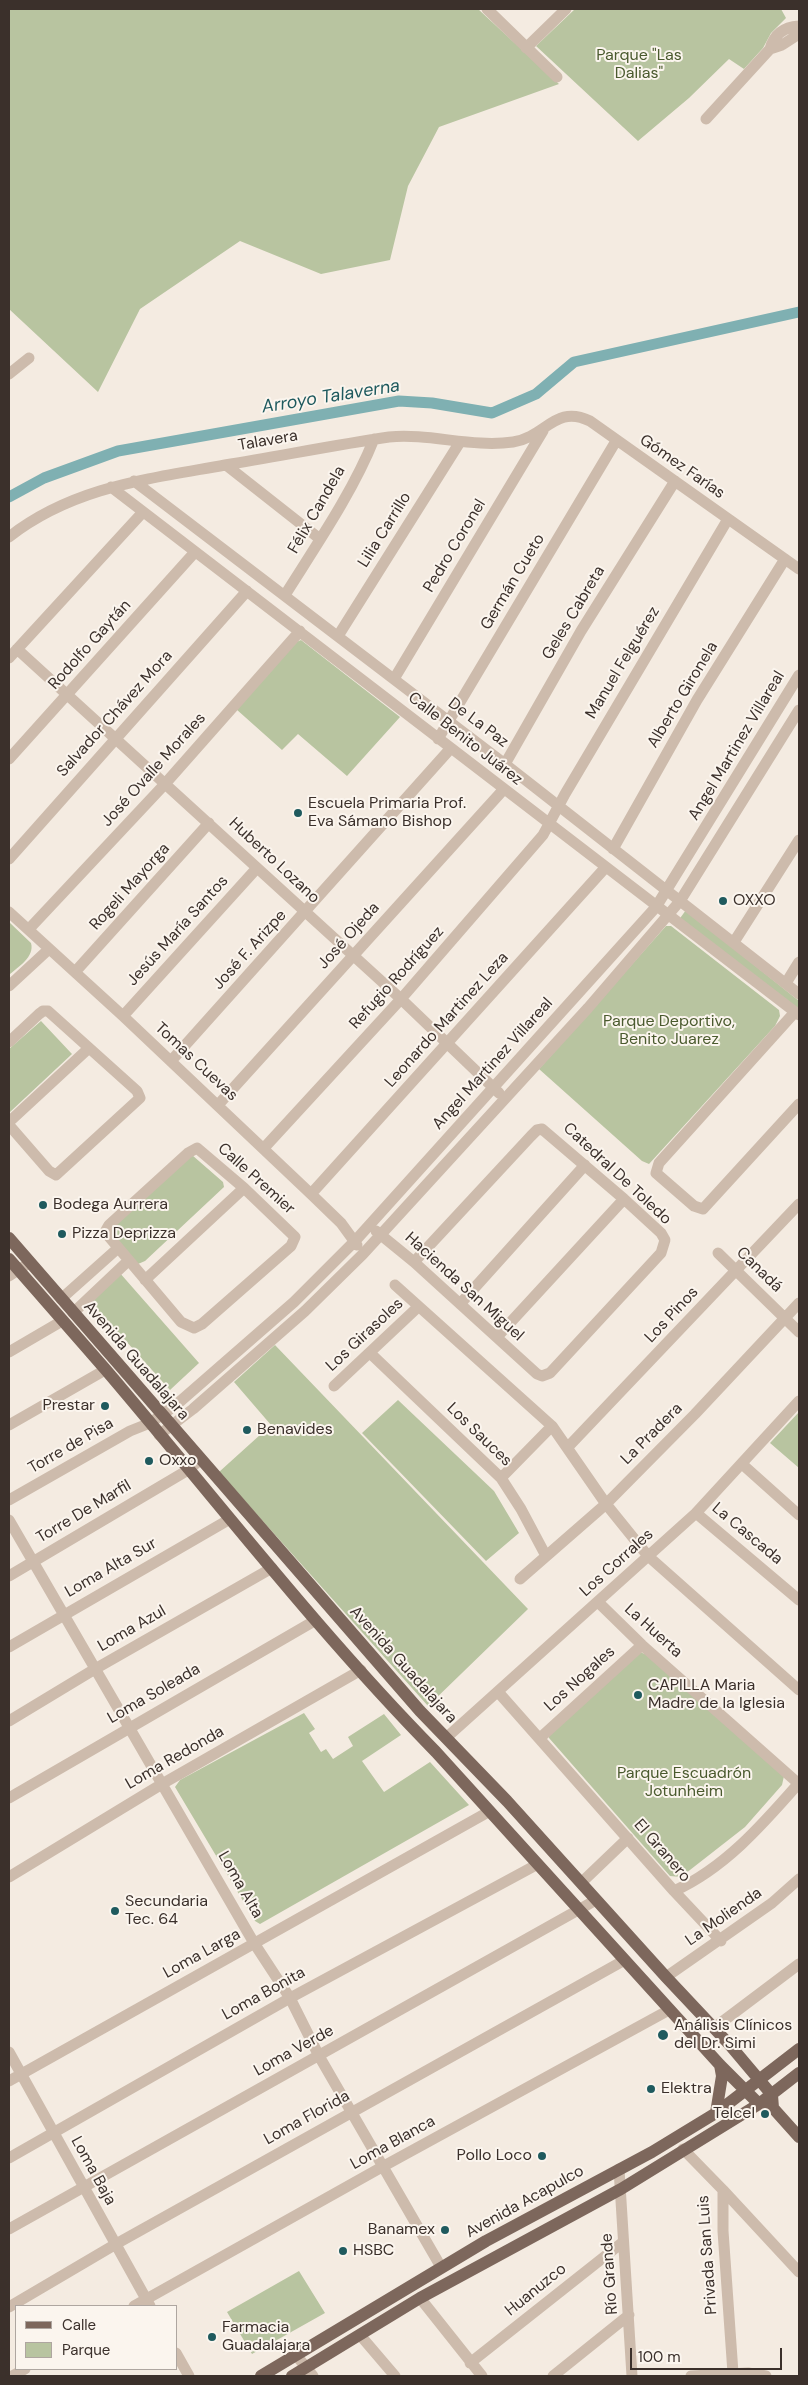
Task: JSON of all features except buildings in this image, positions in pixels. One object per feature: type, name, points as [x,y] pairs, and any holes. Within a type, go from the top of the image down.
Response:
[{"type":"main road","name":"Avenida Guadalajara","points":[[9,1238],[200,1460],[446,1738],[508,1801],[666,1978],[714,2028],[772,2095]]},
{"type":"main road","name":"Avenida Guadalajara","points":[[9,1259],[13,1273],[62,1321],[105,1370],[316,1620],[538,1864],[623,1961],[720,2065],[759,2104],[773,2108]]},
{"type":"main road","name":"Avenida Acapulco","points":[[261,2376],[486,2240],[619,2169],[716,2113],[799,2049]]},
{"type":"main road","points":[[716,2113],[722,2076],[720,2065]]},
{"type":"main road","name":"Avenida Acapulco","points":[[292,2376],[310,2372],[360,2335],[420,2298],[620,2189],[759,2104],[799,2073]]},
{"type":"main road","points":[[772,2095],[773,2108],[799,2137]]},
{"type":"street","points":[[487,9],[557,77]]},
{"type":"street","points":[[526,48],[566,9]]},
{"type":"street","points":[[706,119],[770,49],[771,43],[780,31],[799,26]]},
{"type":"street","points":[[770,49],[782,46],[799,34]]},
{"type":"street","points":[[11,369],[29,358]]},
{"type":"street","name":"Gómez Farías","points":[[544,430],[556,419],[568,415],[579,416],[675,481],[799,570]]},
{"type":"street","name":"Talavera","points":[[9,536],[47,511],[73,498],[134,481],[374,439],[410,435],[460,442],[512,442],[526,439],[544,430]]},
{"type":"street","name":"Pedro Coronel","points":[[394,678],[544,430]]},
{"type":"street","name":"Félix Candela","points":[[285,596],[320,540],[368,456],[374,439]]},
{"type":"street","name":"Germán Cueto","points":[[438,739],[616,441]]},
{"type":"street","name":"Lilia Carrillo","points":[[338,636],[460,442]]},
{"type":"street","points":[[226,465],[320,540]]},
{"type":"street","name":"De La Paz","points":[[134,481],[394,678],[799,994]]},
{"type":"street","name":"Geles Cabreta","points":[[505,764],[581,631],[675,481]]},
{"type":"street","name":"Calle Benito Juárez","points":[[111,488],[300,631],[549,825],[797,1014]]},
{"type":"street","points":[[13,654],[143,512]]},
{"type":"street","name":"Manuel Felguérez","points":[[549,825],[728,519]]},
{"type":"street","name":"Rodolfo Gaytán","points":[[9,759],[195,552]]},
{"type":"street","name":"Alberto Gironela","points":[[613,850],[697,700],[785,560]]},
{"type":"street","name":"Salvador Chávez Mora","points":[[9,859],[247,591]]},
{"type":"street","name":"José Ovalle Morales","points":[[29,929],[164,785],[300,631]]},
{"type":"street","name":"Huberto Lozano","points":[[13,654],[66,696],[115,739],[401,999],[506,1099]]},
{"type":"street","name":"Angel Martinez Villareal","points":[[150,1423],[180,1401],[294,1302],[355,1241],[656,907],[799,675]]},
{"type":"street","points":[[159,1435],[305,1311],[363,1254],[506,1099],[668,916],[680,901],[799,710]]},
{"type":"street","name":"José F. Arizpe","points":[[171,1061],[306,913],[451,748]]},
{"type":"street","name":"José Ojeda","points":[[218,1105],[504,790]]},
{"type":"street","name":"Rogeli Mayorga","points":[[75,972],[209,824]]},
{"type":"street","name":"Refugio Rodríguez","points":[[264,1148],[401,999],[543,835],[549,825]]},
{"type":"street","points":[[734,942],[799,840]]},
{"type":"street","name":"Jesús María Santos","points":[[123,1016],[257,868]]},
{"type":"street","name":"Leonardo Martinez Leza","points":[[312,1194],[605,868]]},
{"type":"street","name":"Tomas Cuevas","points":[[9,912],[123,1016],[312,1194],[341,1223],[363,1254]]},
{"type":"street","points":[[9,986],[49,949]]},
{"type":"street","points":[[786,983],[799,962]]},
{"type":"street","points":[[9,1042],[39,1014],[43,1011],[48,1012],[90,1048],[140,1095],[139,1102],[56,1175],[49,1171],[9,1124],[90,1048]]},
{"type":"street","points":[[797,1014],[659,1163],[656,1168],[659,1178],[699,1209],[707,1206],[799,1104]]},
{"type":"street","name":"Catedral De Toledo","points":[[414,1262],[537,1130],[542,1129],[549,1132],[624,1198],[661,1233],[665,1240],[661,1253],[550,1373],[546,1376],[537,1374]]},
{"type":"street","name":"Calle Premier","points":[[193,1149],[201,1151],[244,1188],[292,1233],[294,1241],[291,1246],[202,1324],[194,1328],[181,1322],[105,1232],[109,1225],[193,1149]]},
{"type":"street","points":[[460,1304],[585,1165]]},
{"type":"street","points":[[145,1280],[244,1188]]},
{"type":"street","points":[[496,1338],[624,1198]]},
{"type":"street","name":"Los Pinos","points":[[568,1447],[799,1204]]},
{"type":"street","name":"Hacienda San Miguel","points":[[369,1225],[414,1262],[537,1374]]},
{"type":"street","points":[[61,1299],[117,1248]]},
{"type":"street","name":"Canadá","points":[[718,1253],[799,1332]]},
{"type":"street","points":[[73,1313],[128,1261]]},
{"type":"street","points":[[13,1273],[29,1262]]},
{"type":"street","points":[[395,1285],[552,1426],[606,1504],[648,1556],[799,1690]]},
{"type":"street","name":"La Pradera","points":[[520,1579],[606,1504],[799,1303]]},
{"type":"street","name":"Los Girasoles","points":[[334,1386],[418,1307]]},
{"type":"street","points":[[9,1352],[62,1321]]},
{"type":"street","name":"Los Sauces","points":[[370,1353],[501,1478],[521,1509],[546,1556]]},
{"type":"street","points":[[9,1425],[105,1370]]},
{"type":"street","name":"Los Corrales","points":[[446,1738],[499,1693],[696,1513],[799,1401]]},
{"type":"street","name":"Torre de Pisa","points":[[9,1500],[130,1431],[150,1423]]},
{"type":"street","points":[[501,1478],[552,1426]]},
{"type":"street","name":"Torre De Marfil","points":[[9,1576],[188,1470],[200,1460]]},
{"type":"street","points":[[742,1464],[799,1515]]},
{"type":"street","name":"La Cascada","points":[[696,1513],[797,1593]]},
{"type":"street","name":"Loma Alta Sur","points":[[9,1647],[62,1614],[230,1519]]},
{"type":"street","name":"Loma Alta","points":[[9,1520],[254,1943],[290,1998],[319,2056],[441,2267]]},
{"type":"street","name":"Loma Azul","points":[[9,1721],[95,1669],[272,1568]]},
{"type":"street","name":"La Huerta","points":[[598,1602],[642,1645],[799,1784]]},
{"type":"street","name":"Loma Soleada","points":[[9,1798],[130,1726],[316,1620]]},
{"type":"street","name":"Los Nogales","points":[[540,1738],[642,1645]]},
{"type":"street","name":"Loma Redonda","points":[[9,1877],[162,1784],[361,1670]]},
{"type":"street","name":"El Granero","points":[[499,1693],[674,1891],[721,1941]]},
{"type":"street","points":[[674,1891],[695,1880],[732,1853],[758,1830],[799,1784]]},
{"type":"street","name":"Loma Larga","points":[[9,2081],[490,1811]]},
{"type":"street","points":[[580,1883],[628,1838]]},
{"type":"street","name":"Loma Bonita","points":[[9,2158],[290,1998],[538,1864]]},
{"type":"street","name":"La Molienda","points":[[666,1978],[721,1941],[772,1903],[799,1879]]},
{"type":"street","name":"Loma Verde","points":[[9,2230],[82,2187],[596,1900]]},
{"type":"street","name":"Loma Florida","points":[[9,2307],[351,2111],[623,1961]]},
{"type":"street","points":[[714,2028],[799,1964]]},
{"type":"street","name":"Loma Blanca","points":[[148,2303],[382,2167],[669,2010]]},
{"type":"street","name":"Loma Baja","points":[[9,2052],[54,2132],[82,2187],[148,2303]]},
{"type":"street","name":"Privada San Luis","points":[[684,2149],[722,2190],[733,2373]]},
{"type":"street","name":"Río Grande","points":[[619,2169],[632,2376]]},
{"type":"street","points":[[722,2190],[799,2272]]},
{"type":"street","name":"Huanuzco","points":[[470,2363],[623,2242]]},
{"type":"street","points":[[420,2298],[482,2376]]},
{"type":"street","points":[[553,2376],[629,2315]]},
{"type":"street","points":[[360,2335],[395,2376]]},
{"type":"street","points":[[296,2355],[310,2372]]},
{"type":"street","points":[[178,2357],[189,2376]]},
{"type":"street","points":[[12,2376],[23,2370]]},
{"type":"street","points":[[691,2376],[733,2373],[766,2376]]},
{"type":"green space","points":[[9,9],[478,9],[559,84],[439,127],[408,186],[390,260],[321,274],[240,241],[140,309],[98,392],[9,309]]},
{"type":"green space","name":"Parque \"Las Dalias\"","points":[[575,9],[781,9],[786,18],[771,33],[763,48],[744,69],[729,59],[689,98],[638,141],[536,46]]},
{"type":"green space","points":[[301,640],[400,717],[347,776],[298,734],[282,750],[236,709],[292,644]]},
{"type":"green space","points":[[686,910],[799,1001],[799,1012],[678,921]]},
{"type":"green space","points":[[9,922],[31,943],[32,948],[25,961],[9,975]]},
{"type":"green space","name":"Parque Deportivo, Benito Juarez","points":[[666,926],[671,926],[779,1010],[780,1016],[775,1026],[649,1164],[642,1161],[539,1069]]},
{"type":"green space","points":[[41,1021],[72,1054],[10,1112],[9,1049]]},
{"type":"green space","points":[[192,1155],[223,1182],[224,1187],[145,1261],[138,1264],[108,1229]]},
{"type":"green space","points":[[119,1272],[199,1363],[170,1390],[89,1300]]},
{"type":"green space","points":[[275,1345],[528,1609],[428,1706],[219,1472],[271,1425],[234,1382]]},
{"type":"green space","points":[[398,1400],[494,1491],[519,1533],[486,1561],[362,1433]]},
{"type":"green space","points":[[799,1412],[799,1468],[770,1443]]},
{"type":"green space","name":"Parque Escuadrón Jotunheim","points":[[640,1652],[647,1655],[784,1776],[782,1785],[745,1827],[681,1877],[670,1876],[549,1738],[549,1734]]},
{"type":"green space","points":[[304,1713],[315,1729],[309,1733],[321,1752],[326,1749],[333,1759],[353,1746],[348,1737],[384,1714],[401,1735],[362,1761],[384,1792],[430,1762],[469,1805],[260,1924],[255,1921],[175,1787],[180,1780]]},
{"type":"green space","points":[[299,2271],[325,2313],[252,2354],[227,2312]]},
{"type":"waterway","name":"Arroyo Talaverna","points":[[9,497],[44,478],[118,451],[399,401],[432,403],[492,413],[536,394],[574,362],[799,312]]},
{"type":"place","name":"Escuela Primaria Prof. Eva Sámano Bishop","points":[[298,813]]},
{"type":"place","name":"OXXO","points":[[723,901]]},
{"type":"place","name":"Bodega Aurrera","points":[[43,1205]]},
{"type":"place","name":"Pizza Deprizza","points":[[62,1234]]},
{"type":"place","name":"Prestar","points":[[105,1406]]},
{"type":"place","name":"Benavides","points":[[247,1430]]},
{"type":"place","name":"Oxxo","points":[[149,1461]]},
{"type":"place","name":"CAPILLA Maria Madre de la Iglesia","points":[[638,1695]]},
{"type":"place","name":"Secundaria Tec. 64","points":[[115,1911]]},
{"type":"place","name":"Análisis Clínicos del Dr. Simi","points":[[663,2035]]},
{"type":"place","name":"Elektra","points":[[651,2089]]},
{"type":"place","name":"Telcel","points":[[765,2114]]},
{"type":"place","name":"Pollo Loco","points":[[542,2156]]},
{"type":"place","name":"Banamex","points":[[445,2230]]},
{"type":"place","name":"HSBC","points":[[343,2251]]},
{"type":"place","name":"Farmacia Guadalajara","points":[[212,2337]]}]
